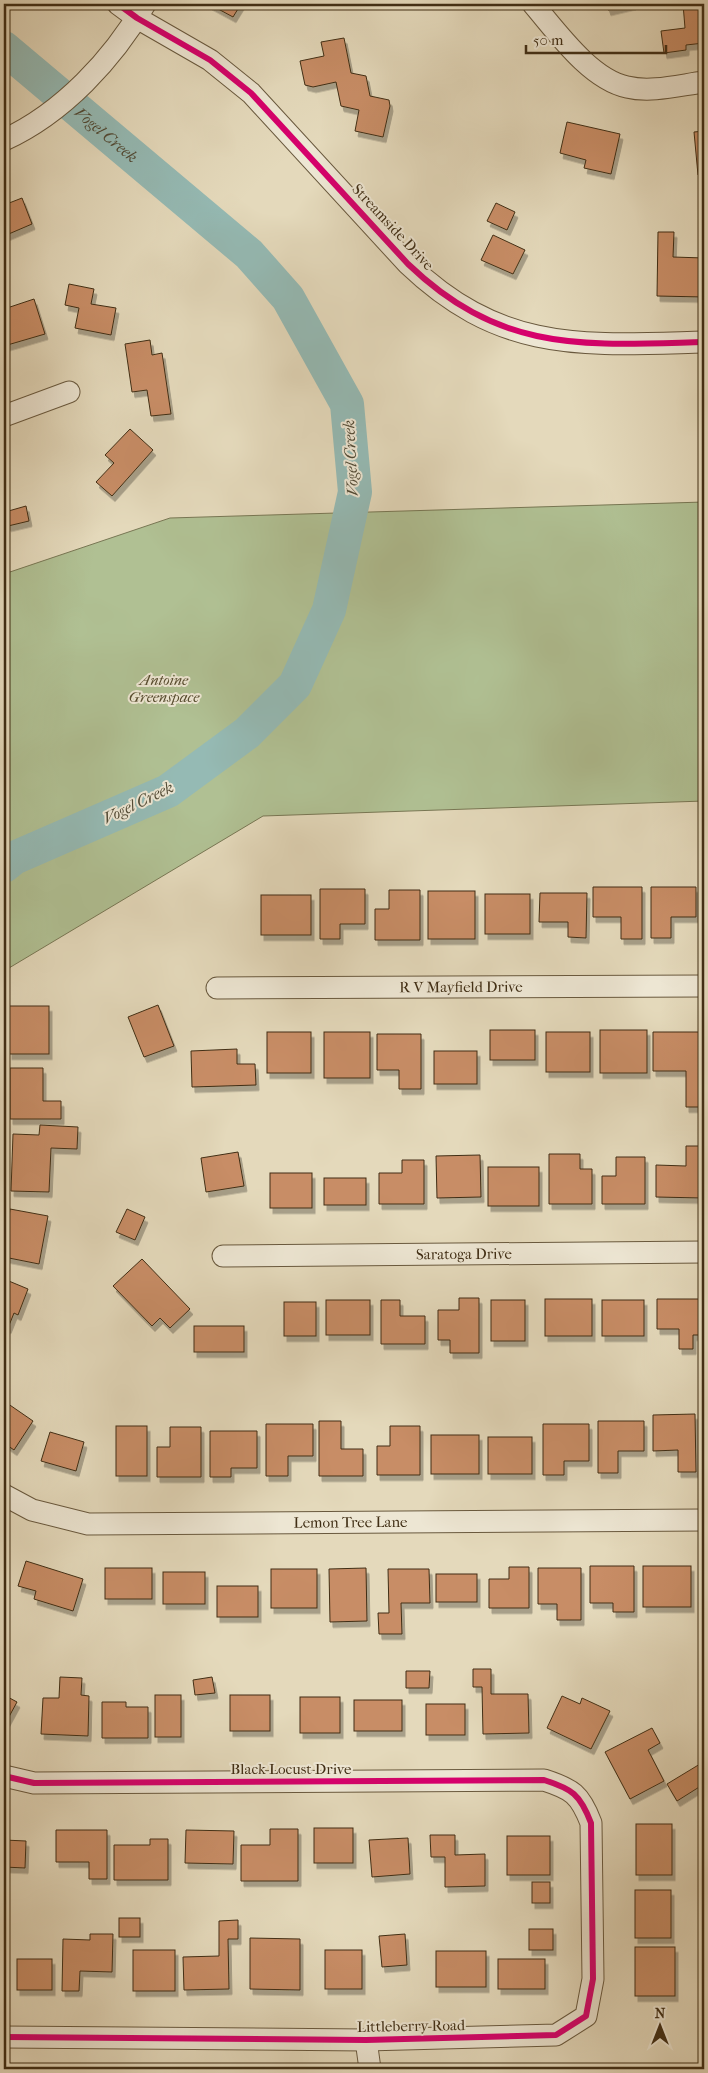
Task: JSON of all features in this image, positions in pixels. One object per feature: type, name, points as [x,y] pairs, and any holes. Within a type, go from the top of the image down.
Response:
[{"type":"street","name":"Streamside Drive","points":[[118,4],[141,11],[238,81],[269,110],[408,264],[424,280],[468,311],[514,331],[571,342],[606,344],[704,342]]},
{"type":"street","points":[[533,4],[574,51],[609,82],[628,88],[648,88],[704,82]]},
{"type":"street","points":[[5,140],[32,124],[72,95],[92,76],[141,11]]},
{"type":"street","points":[[4,416],[69,392]]},
{"type":"street","name":"R V Mayfield Drive","points":[[217,988],[704,986]]},
{"type":"street","name":"Saratoga Drive","points":[[223,1256],[704,1252]]},
{"type":"street","name":"Lemon Tree Lane","points":[[4,1495],[32,1510],[88,1524],[704,1520]]},
{"type":"street","name":"Black Locust Drive","points":[[4,1776],[34,1783],[544,1780],[568,1788],[575,1795]]},
{"type":"street","name":"Littleberry Road","points":[[4,2038],[366,2040],[556,2035],[586,2016],[593,1979],[591,1823],[585,1806],[575,1795]]},
{"type":"street","points":[[366,2040],[370,2069]]},
{"type":"green space","name":"Antoine Greenspace","points":[[704,502],[704,801],[263,816],[4,971],[4,574],[170,518]]},
{"type":"building","points":[[209,4],[241,4],[233,17]]},
{"type":"building","points":[[606,4],[633,4],[608,10]]},
{"type":"building","points":[[683,4],[704,4],[704,43],[686,45],[686,50],[664,53],[661,31],[685,28]]},
{"type":"building","points":[[344,38],[351,73],[366,76],[370,96],[389,100],[390,106],[383,137],[355,131],[359,110],[341,106],[336,82],[313,87],[305,85],[300,61],[324,56],[321,42]]},
{"type":"building","points":[[567,122],[620,134],[611,174],[584,168],[586,160],[560,153]]},
{"type":"building","points":[[704,131],[704,174],[698,175],[694,132]]},
{"type":"building","points":[[22,198],[32,224],[4,236],[4,205]]},
{"type":"building","points":[[496,203],[515,212],[507,230],[487,221]]},
{"type":"building","points":[[658,232],[674,232],[673,257],[704,258],[704,297],[657,296]]},
{"type":"building","points":[[493,235],[525,250],[513,274],[481,260]]},
{"type":"building","points":[[69,284],[94,289],[91,304],[116,308],[111,335],[75,328],[79,308],[65,305]]},
{"type":"building","points":[[34,299],[45,334],[4,346],[4,309]]},
{"type":"building","points":[[150,340],[152,355],[162,353],[171,414],[151,416],[147,390],[132,392],[125,344]]},
{"type":"building","points":[[130,429],[153,450],[112,496],[96,482],[114,463],[105,455]]},
{"type":"building","points":[[26,506],[29,521],[8,526],[5,512]]},
{"type":"building","points":[[593,887],[642,887],[642,939],[621,939],[621,917],[593,917]]},
{"type":"building","points":[[651,887],[696,887],[696,917],[671,917],[671,938],[651,938]]},
{"type":"building","points":[[320,889],[365,889],[365,924],[340,924],[340,939],[320,939]]},
{"type":"building","points":[[389,890],[420,890],[420,940],[375,940],[375,909],[389,909]]},
{"type":"building","points":[[428,891],[475,891],[475,939],[428,939]]},
{"type":"building","points":[[540,893],[587,893],[586,938],[568,937],[568,922],[539,922]]},
{"type":"building","points":[[485,894],[530,894],[530,934],[485,934]]},
{"type":"building","points":[[261,895],[311,895],[311,935],[261,935]]},
{"type":"building","points":[[158,1005],[174,1046],[144,1057],[128,1017]]},
{"type":"building","points":[[9,1006],[49,1006],[49,1054],[9,1054]]},
{"type":"building","points":[[490,1030],[535,1030],[535,1060],[490,1060]]},
{"type":"building","points":[[600,1030],[647,1030],[647,1073],[600,1073]]},
{"type":"building","points":[[267,1032],[311,1032],[311,1073],[267,1073]]},
{"type":"building","points":[[324,1032],[370,1032],[370,1078],[324,1078]]},
{"type":"building","points":[[546,1032],[590,1032],[590,1072],[546,1072]]},
{"type":"building","points":[[653,1032],[703,1032],[703,1107],[686,1107],[686,1071],[653,1071]]},
{"type":"building","points":[[377,1034],[421,1034],[421,1089],[399,1089],[399,1070],[377,1070]]},
{"type":"building","points":[[237,1049],[237,1064],[255,1064],[256,1085],[192,1087],[191,1051]]},
{"type":"building","points":[[434,1051],[477,1051],[477,1084],[434,1084]]},
{"type":"building","points":[[10,1068],[43,1068],[43,1101],[61,1101],[61,1119],[10,1119]]},
{"type":"building","points":[[40,1125],[78,1127],[77,1149],[51,1148],[49,1192],[11,1191],[13,1134],[39,1135]]},
{"type":"building","points":[[686,1146],[704,1146],[703,1198],[656,1197],[656,1165],[686,1166]]},
{"type":"building","points":[[238,1152],[244,1186],[206,1192],[201,1158]]},
{"type":"building","points":[[549,1154],[580,1154],[580,1169],[592,1169],[592,1204],[549,1204]]},
{"type":"building","points":[[480,1155],[481,1197],[437,1198],[436,1156]]},
{"type":"building","points":[[616,1157],[645,1157],[645,1204],[602,1204],[602,1176],[616,1176]]},
{"type":"building","points":[[402,1160],[424,1160],[424,1204],[379,1204],[379,1173],[402,1173]]},
{"type":"building","points":[[488,1167],[539,1167],[539,1206],[488,1206]]},
{"type":"building","points":[[270,1173],[312,1173],[312,1208],[270,1208]]},
{"type":"building","points":[[324,1178],[366,1178],[366,1205],[324,1205]]},
{"type":"building","points":[[10,1209],[48,1216],[39,1264],[4,1257]]},
{"type":"building","points":[[127,1209],[145,1217],[135,1240],[116,1232]]},
{"type":"building","points":[[142,1259],[190,1309],[170,1328],[160,1318],[152,1326],[113,1286]]},
{"type":"building","points":[[4,1279],[28,1289],[18,1315],[14,1313],[8,1328],[4,1327]]},
{"type":"building","points":[[459,1298],[479,1298],[479,1353],[450,1353],[450,1340],[438,1340],[438,1310],[459,1310]]},
{"type":"building","points":[[545,1299],[592,1299],[592,1336],[545,1336]]},
{"type":"building","points":[[657,1299],[704,1299],[704,1335],[693,1335],[693,1349],[679,1349],[679,1329],[657,1329]]},
{"type":"building","points":[[326,1300],[370,1300],[370,1335],[326,1335]]},
{"type":"building","points":[[381,1300],[400,1300],[400,1316],[425,1316],[425,1344],[381,1344]]},
{"type":"building","points":[[491,1300],[525,1300],[525,1341],[491,1341]]},
{"type":"building","points":[[602,1300],[644,1300],[644,1336],[602,1336]]},
{"type":"building","points":[[284,1302],[316,1302],[316,1336],[284,1336]]},
{"type":"building","points":[[194,1326],[244,1326],[244,1352],[194,1352]]},
{"type":"building","points":[[4,1401],[33,1421],[14,1450],[4,1443]]},
{"type":"building","points":[[695,1414],[696,1472],[678,1472],[678,1450],[653,1451],[653,1415]]},
{"type":"building","points":[[319,1421],[341,1421],[341,1449],[363,1449],[363,1476],[319,1476]]},
{"type":"building","points":[[598,1421],[644,1421],[644,1451],[618,1451],[618,1473],[598,1473]]},
{"type":"building","points":[[266,1424],[313,1424],[313,1456],[288,1456],[288,1476],[266,1476]]},
{"type":"building","points":[[543,1424],[589,1424],[589,1461],[564,1461],[564,1475],[543,1475]]},
{"type":"building","points":[[116,1426],[147,1426],[147,1476],[116,1476]]},
{"type":"building","points":[[390,1426],[420,1426],[420,1475],[377,1475],[377,1446],[390,1446]]},
{"type":"building","points":[[170,1427],[201,1427],[201,1477],[157,1477],[157,1447],[170,1447]]},
{"type":"building","points":[[210,1431],[257,1431],[257,1468],[231,1468],[231,1477],[210,1477]]},
{"type":"building","points":[[50,1432],[84,1442],[76,1471],[41,1461]]},
{"type":"building","points":[[431,1435],[479,1435],[479,1474],[431,1474]]},
{"type":"building","points":[[488,1437],[532,1437],[532,1474],[488,1474]]},
{"type":"building","points":[[26,1561],[83,1579],[73,1611],[34,1599],[36,1591],[18,1586]]},
{"type":"building","points":[[590,1566],[634,1566],[634,1612],[613,1612],[613,1603],[590,1603]]},
{"type":"building","points":[[643,1566],[691,1566],[691,1607],[643,1607]]},
{"type":"building","points":[[509,1567],[529,1567],[529,1608],[489,1608],[489,1579],[509,1579]]},
{"type":"building","points":[[105,1568],[152,1568],[152,1599],[105,1599]]},
{"type":"building","points":[[366,1568],[367,1621],[330,1622],[329,1569]]},
{"type":"building","points":[[538,1568],[581,1568],[581,1620],[557,1620],[557,1604],[538,1604]]},
{"type":"building","points":[[271,1569],[317,1569],[317,1608],[271,1608]]},
{"type":"building","points":[[388,1569],[429,1569],[430,1603],[401,1603],[402,1634],[379,1634],[378,1613],[389,1613]]},
{"type":"building","points":[[163,1572],[205,1572],[205,1604],[163,1604]]},
{"type":"building","points":[[436,1574],[477,1574],[477,1602],[436,1602]]},
{"type":"building","points":[[217,1586],[258,1586],[258,1617],[217,1617]]},
{"type":"building","points":[[473,1669],[491,1669],[491,1694],[528,1694],[529,1733],[483,1734],[482,1687],[473,1687]]},
{"type":"building","points":[[406,1671],[430,1671],[429,1688],[406,1688]]},
{"type":"building","points":[[60,1677],[82,1678],[81,1695],[89,1696],[88,1736],[41,1734],[43,1698],[59,1698]]},
{"type":"building","points":[[212,1677],[215,1693],[195,1695],[193,1680]]},
{"type":"building","points":[[4,1695],[17,1702],[4,1726]]},
{"type":"building","points":[[155,1695],[181,1695],[181,1737],[155,1737]]},
{"type":"building","points":[[230,1695],[270,1695],[270,1731],[230,1731]]},
{"type":"building","points":[[562,1696],[580,1704],[582,1698],[610,1711],[591,1749],[547,1728]]},
{"type":"building","points":[[300,1697],[340,1697],[340,1733],[300,1733]]},
{"type":"building","points":[[354,1700],[402,1700],[402,1731],[354,1731]]},
{"type":"building","points":[[102,1702],[126,1702],[126,1707],[148,1707],[148,1738],[102,1738]]},
{"type":"building","points":[[426,1704],[465,1704],[465,1735],[426,1735]]},
{"type":"building","points":[[652,1728],[660,1743],[648,1750],[664,1781],[630,1799],[605,1752]]},
{"type":"building","points":[[700,1764],[704,1771],[704,1784],[677,1801],[667,1784]]},
{"type":"building","points":[[636,1824],[672,1824],[672,1875],[636,1875]]},
{"type":"building","points":[[314,1828],[353,1828],[353,1863],[314,1863]]},
{"type":"building","points":[[270,1829],[298,1829],[298,1881],[241,1881],[241,1845],[270,1845]]},
{"type":"building","points":[[56,1830],[107,1830],[107,1879],[89,1879],[89,1862],[56,1862]]},
{"type":"building","points":[[186,1830],[234,1831],[233,1864],[185,1863]]},
{"type":"building","points":[[430,1835],[455,1835],[455,1855],[485,1854],[485,1886],[445,1887],[445,1857],[431,1857]]},
{"type":"building","points":[[507,1836],[550,1836],[550,1875],[507,1875]]},
{"type":"building","points":[[408,1838],[410,1874],[372,1877],[369,1840]]},
{"type":"building","points":[[150,1839],[168,1839],[168,1880],[114,1880],[114,1845],[150,1845]]},
{"type":"building","points":[[4,1840],[26,1841],[25,1868],[4,1867]]},
{"type":"building","points":[[532,1882],[550,1882],[550,1903],[532,1903]]},
{"type":"building","points":[[635,1890],[671,1890],[671,1938],[635,1938]]},
{"type":"building","points":[[119,1918],[140,1918],[140,1937],[119,1937]]},
{"type":"building","points":[[238,1920],[238,1939],[228,1939],[229,1989],[184,1990],[183,1957],[219,1956],[219,1921]]},
{"type":"building","points":[[529,1929],[553,1929],[553,1950],[529,1950]]},
{"type":"building","points":[[90,1934],[113,1934],[112,1972],[80,1971],[79,1991],[62,1991],[63,1939],[90,1940]]},
{"type":"building","points":[[405,1934],[407,1965],[382,1967],[379,1936]]},
{"type":"building","points":[[250,1938],[300,1939],[300,1990],[250,1989]]},
{"type":"building","points":[[635,1947],[675,1947],[675,1996],[635,1996]]},
{"type":"building","points":[[133,1950],[175,1950],[175,1991],[133,1991]]},
{"type":"building","points":[[325,1950],[362,1950],[362,1989],[325,1989]]},
{"type":"building","points":[[436,1951],[486,1951],[486,1987],[436,1987]]},
{"type":"building","points":[[17,1959],[52,1959],[52,1990],[17,1990]]},
{"type":"building","points":[[498,1959],[545,1959],[545,1989],[498,1989]]},
{"type":"waterway","name":"Vogel Creek","points":[[4,48],[249,254],[288,298],[347,404],[355,492],[329,610],[295,685],[247,733],[168,791],[14,858],[4,866]]},
{"type":"cycle path","points":[[118,4],[137,18],[210,60],[251,93],[408,264],[443,293],[477,315],[511,329],[546,338],[620,344],[704,342]]},
{"type":"cycle path","points":[[4,1776],[34,1783],[544,1780],[554,1783],[562,1786],[579,1799],[591,1823],[593,1979],[586,2016],[556,2035],[366,2040],[4,2037]]}]
